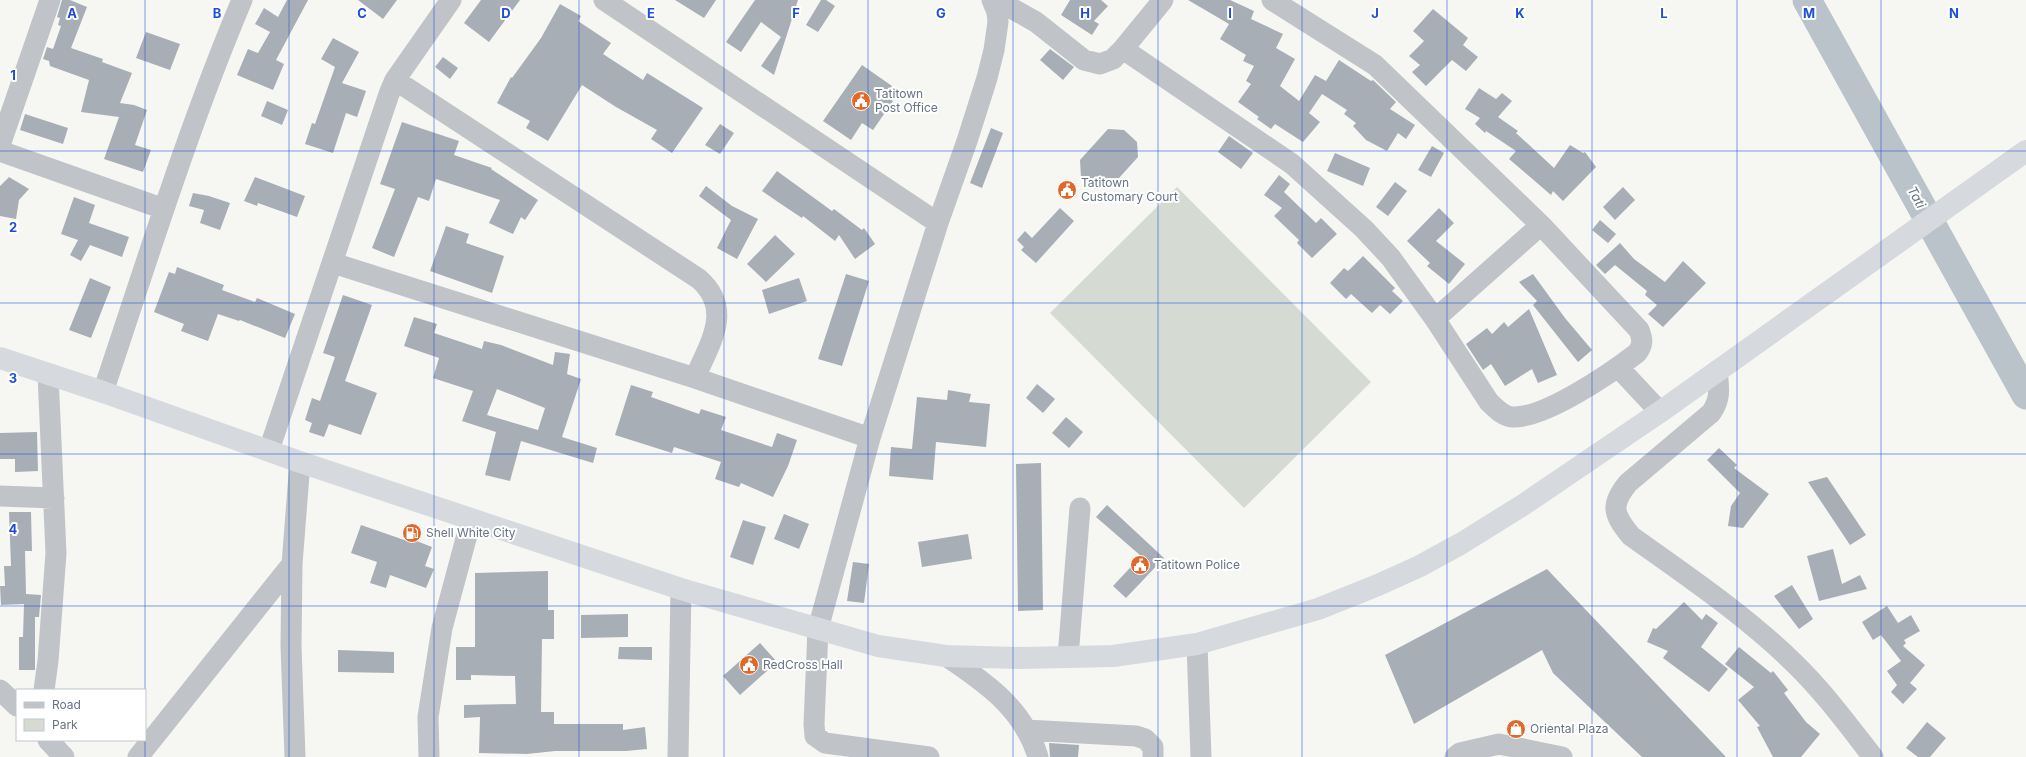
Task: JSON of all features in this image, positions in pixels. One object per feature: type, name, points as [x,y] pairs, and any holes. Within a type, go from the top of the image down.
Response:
[{"type":"highway","points":[[0,358],[103,392],[300,462],[681,589],[878,646],[946,656],[1113,656],[1197,644],[1318,609],[1420,566],[1462,543],[1522,505],[1660,412],[1791,317],[2026,152]]},
{"type":"street","points":[[0,145],[50,0]]},
{"type":"street","points":[[103,392],[164,209],[223,44],[242,0]]},
{"type":"street","points":[[269,450],[395,80],[451,0]]},
{"type":"street","points":[[604,0],[938,223]]},
{"type":"street","points":[[929,757],[825,743],[815,736],[814,724],[818,629],[870,438],[938,223],[967,141],[994,50],[998,12],[992,0]]},
{"type":"street","points":[[997,0],[1036,22],[1084,60],[1100,64],[1113,59],[1123,49],[1163,0]]},
{"type":"street","points":[[1123,49],[1292,164],[1364,229],[1391,258],[1435,319],[1489,402],[1500,412],[1511,417],[1525,416],[1554,404],[1579,392],[1637,353],[1642,346],[1642,338],[1639,330],[1541,225],[1375,65],[1272,0]]},
{"type":"street","points":[[395,80],[699,279],[709,288],[718,311],[717,325],[694,378]]},
{"type":"street","points":[[0,151],[164,209]]},
{"type":"street","points":[[1435,319],[1541,225]]},
{"type":"street","points":[[333,263],[694,378],[870,438]]},
{"type":"street","points":[[1618,367],[1660,412]]},
{"type":"street","points":[[1718,371],[1720,393],[1717,404],[1711,413],[1628,483],[1618,496],[1615,508],[1620,524],[1631,536],[1738,613],[1795,664],[1824,695],[1873,757]]},
{"type":"street","points":[[44,689],[48,661],[56,553],[48,375]]},
{"type":"street","points":[[295,757],[291,646],[292,564],[300,462]]},
{"type":"street","points":[[0,496],[54,498]]},
{"type":"street","points":[[1068,657],[1080,508]]},
{"type":"street","points":[[429,757],[428,717],[442,628],[471,520]]},
{"type":"street","points":[[138,757],[292,564]]},
{"type":"street","points":[[678,757],[681,589]]},
{"type":"street","points":[[1197,644],[1201,757]]},
{"type":"street","points":[[946,656],[997,693],[1015,712],[1026,730],[1038,757]]},
{"type":"street","points":[[0,690],[16,705]]},
{"type":"street","points":[[1026,730],[1136,736],[1145,739],[1153,747],[1154,757]]},
{"type":"street","points":[[49,741],[64,757]]},
{"type":"street","points":[[1455,757],[1460,753],[1499,744],[1562,757]]},
{"type":"green space","points":[[1177,187],[1371,382],[1244,508],[1050,313]]},
{"type":"building","points":[[62,0],[70,0],[87,7],[71,48],[103,59],[102,62],[132,73],[120,103],[134,105],[147,110],[135,145],[151,150],[143,172],[104,159],[119,117],[81,112],[89,80],[50,66],[49,61],[43,59],[47,47],[53,49],[61,26],[58,25],[60,18],[57,17]]},
{"type":"building","points":[[287,0],[308,0],[276,60],[284,64],[273,90],[237,75],[248,49],[258,53],[270,32],[255,24],[264,8],[278,17]]},
{"type":"building","points":[[358,0],[397,0],[383,19]]},
{"type":"building","points":[[481,0],[520,0],[489,42],[464,23]]},
{"type":"building","points":[[675,0],[716,0],[704,18]]},
{"type":"building","points":[[755,0],[798,0],[774,75],[761,66],[781,37],[761,22],[741,52],[726,42]]},
{"type":"building","points":[[821,0],[826,0],[835,6],[818,32],[806,25]]},
{"type":"building","points":[[1070,0],[1101,0],[1108,6],[1094,21],[1099,24],[1092,35],[1061,15]]},
{"type":"building","points":[[1188,0],[1230,0],[1254,11],[1251,19],[1283,34],[1276,48],[1295,59],[1280,86],[1299,101],[1315,75],[1326,81],[1339,60],[1371,81],[1373,80],[1396,102],[1390,109],[1415,125],[1406,139],[1398,133],[1387,151],[1366,140],[1353,126],[1356,123],[1344,114],[1347,110],[1322,94],[1309,113],[1320,122],[1303,142],[1275,124],[1271,129],[1257,119],[1259,117],[1238,102],[1251,84],[1246,81],[1254,66],[1243,61],[1246,55],[1220,39],[1229,24]]},
{"type":"building","points":[[560,4],[581,16],[578,21],[611,43],[603,54],[643,80],[647,73],[703,108],[672,153],[651,139],[657,130],[616,107],[582,85],[548,141],[526,128],[530,121],[497,103],[511,77],[512,78],[541,38]]},
{"type":"building","points":[[1433,9],[1468,38],[1463,45],[1478,57],[1466,71],[1452,60],[1426,86],[1412,72],[1420,65],[1409,56],[1424,41],[1413,31]]},
{"type":"building","points":[[146,32],[180,44],[170,70],[136,58]]},
{"type":"building","points":[[333,38],[359,52],[342,83],[366,91],[357,117],[346,113],[333,153],[305,144],[312,123],[315,124],[335,67],[321,59]]},
{"type":"building","points":[[1050,49],[1074,67],[1063,80],[1040,60]]},
{"type":"building","points":[[443,57],[458,68],[450,79],[435,67]]},
{"type":"building","points":[[862,65],[892,86],[886,96],[893,101],[873,130],[862,123],[851,140],[823,121]]},
{"type":"building","points":[[1479,88],[1496,99],[1502,93],[1512,101],[1498,117],[1518,131],[1516,133],[1554,168],[1570,145],[1583,153],[1585,152],[1596,167],[1563,201],[1553,191],[1551,195],[1509,159],[1516,151],[1486,131],[1485,133],[1475,124],[1480,118],[1465,109]]},
{"type":"building","points":[[267,101],[288,110],[282,125],[261,116]]},
{"type":"building","points":[[25,114],[68,128],[63,144],[20,130]]},
{"type":"building","points":[[402,122],[459,141],[454,155],[492,168],[491,169],[538,200],[525,220],[521,217],[513,234],[489,223],[500,200],[436,179],[429,201],[418,197],[394,257],[372,248],[395,189],[380,184]]},
{"type":"building","points":[[720,124],[734,133],[720,154],[705,145]]},
{"type":"building","points":[[991,128],[1003,133],[982,188],[970,183]]},
{"type":"building","points":[[1108,129],[1124,130],[1137,142],[1138,157],[1110,188],[1094,189],[1081,178],[1080,160]]},
{"type":"building","points":[[1229,136],[1253,153],[1241,169],[1218,152]]},
{"type":"building","points":[[1432,146],[1444,153],[1431,177],[1418,170]]},
{"type":"building","points":[[1335,153],[1370,168],[1363,186],[1327,171]]},
{"type":"building","points":[[777,171],[832,211],[834,209],[862,230],[864,228],[875,244],[855,259],[839,235],[835,241],[803,216],[802,218],[762,191]]},
{"type":"building","points":[[1279,175],[1290,184],[1284,192],[1316,223],[1321,218],[1337,234],[1312,258],[1297,243],[1299,240],[1274,216],[1282,208],[1264,195]]},
{"type":"building","points":[[9,177],[29,189],[19,200],[16,219],[0,216],[0,186]]},
{"type":"building","points":[[255,177],[305,196],[297,217],[258,203],[257,206],[244,201]]},
{"type":"building","points":[[1395,182],[1407,191],[1388,216],[1376,207]]},
{"type":"building","points":[[706,186],[732,206],[758,219],[737,259],[717,248],[731,220],[699,196]]},
{"type":"building","points":[[1623,187],[1635,200],[1615,220],[1603,207]]},
{"type":"building","points":[[193,193],[209,196],[230,203],[220,230],[200,223],[204,210],[189,206]]},
{"type":"building","points":[[74,197],[95,205],[89,223],[129,237],[122,257],[90,245],[81,261],[70,255],[78,240],[61,234]]},
{"type":"building","points":[[1060,208],[1074,221],[1036,263],[1021,250],[1024,247],[1017,240],[1025,231],[1032,238]]},
{"type":"building","points":[[1439,208],[1454,223],[1436,241],[1465,264],[1449,284],[1427,266],[1430,263],[1407,241]]},
{"type":"building","points":[[1600,220],[1616,234],[1608,243],[1592,230]]},
{"type":"building","points":[[446,226],[469,234],[466,243],[504,256],[492,293],[430,271]]},
{"type":"building","points":[[775,235],[795,254],[766,282],[747,264]]},
{"type":"building","points":[[1620,243],[1634,259],[1665,282],[1683,261],[1706,283],[1663,327],[1648,314],[1657,305],[1645,295],[1647,291],[1615,265],[1605,274],[1596,265]]},
{"type":"building","points":[[1363,256],[1395,288],[1392,291],[1403,301],[1390,314],[1380,305],[1372,313],[1351,294],[1346,299],[1330,283],[1344,268],[1348,271]]},
{"type":"building","points":[[177,267],[224,285],[222,290],[255,302],[257,298],[295,314],[285,338],[240,320],[239,321],[218,314],[208,341],[181,331],[184,324],[154,312],[169,272],[175,274]]},
{"type":"building","points":[[846,274],[869,281],[842,366],[818,359]]},
{"type":"building","points":[[1533,274],[1565,318],[1592,350],[1578,362],[1533,305],[1537,301],[1519,282]]},
{"type":"building","points":[[90,278],[111,287],[91,338],[69,330]]},
{"type":"building","points":[[799,278],[807,301],[769,314],[762,290]]},
{"type":"building","points":[[343,295],[372,305],[345,381],[377,393],[361,435],[329,424],[324,437],[309,432],[312,423],[305,420],[312,398],[320,401],[335,357],[323,353]]},
{"type":"building","points":[[1529,309],[1557,375],[1538,383],[1532,369],[1505,386],[1491,364],[1483,370],[1466,344],[1487,328],[1492,334],[1504,322],[1508,327]]},
{"type":"building","points":[[414,317],[437,324],[434,333],[482,349],[484,341],[501,345],[553,365],[555,352],[570,354],[567,374],[581,379],[562,437],[597,448],[593,463],[521,441],[510,481],[485,475],[496,432],[462,421],[473,391],[433,378],[439,358],[404,346]],"holes":[[[497,389],[545,408],[538,430],[487,415]]]},
{"type":"building","points":[[1037,384],[1055,399],[1043,413],[1026,398]]},
{"type":"building","points":[[631,385],[653,392],[651,397],[699,414],[701,409],[726,417],[721,430],[772,447],[777,433],[797,440],[788,466],[773,497],[741,483],[739,487],[715,479],[721,462],[674,447],[672,453],[615,435]]},
{"type":"building","points":[[948,390],[971,394],[969,402],[990,404],[986,447],[936,442],[933,480],[889,476],[891,447],[912,449],[917,397],[947,400]]},
{"type":"building","points":[[1066,417],[1083,432],[1069,448],[1052,433]]},
{"type":"building","points":[[37,432],[38,471],[15,472],[15,459],[0,459],[0,433]]},
{"type":"building","points":[[1719,448],[1737,465],[1734,468],[1769,494],[1743,528],[1728,526],[1731,506],[1740,493],[1707,460]]},
{"type":"building","points":[[1041,463],[1043,610],[1018,611],[1016,464]]},
{"type":"building","points":[[1827,477],[1866,535],[1850,545],[1808,482]]},
{"type":"building","points":[[1107,505],[1164,558],[1126,598],[1113,586],[1141,556],[1096,517]]},
{"type":"building","points":[[9,512],[31,512],[32,551],[25,551],[26,594],[41,595],[39,617],[35,617],[35,670],[19,670],[19,637],[23,637],[24,604],[1,605],[0,586],[5,586],[4,566],[11,566]]},
{"type":"building","points":[[784,514],[809,524],[799,549],[774,539]]},
{"type":"building","points":[[743,520],[766,527],[753,565],[730,557]]},
{"type":"building","points":[[361,525],[413,543],[414,540],[432,547],[425,566],[434,569],[426,588],[390,575],[386,588],[370,583],[377,562],[351,553]]},
{"type":"building","points":[[968,534],[972,559],[922,567],[918,542]]},
{"type":"building","points":[[1833,549],[1842,584],[1860,575],[1867,589],[1819,601],[1807,556]]},
{"type":"building","points":[[853,562],[869,564],[864,603],[847,601]]},
{"type":"building","points":[[1547,569],[1726,757],[1642,757],[1553,673],[1542,650],[1414,724],[1385,655]]},
{"type":"building","points":[[548,571],[548,610],[554,610],[554,639],[542,639],[541,712],[554,712],[554,724],[623,724],[623,730],[645,727],[647,749],[626,751],[555,751],[527,754],[479,753],[480,717],[464,718],[464,705],[516,704],[515,676],[471,675],[471,680],[456,680],[456,647],[475,647],[475,573]]},
{"type":"building","points":[[1792,585],[1813,619],[1799,629],[1774,596]]},
{"type":"building","points":[[1684,602],[1702,620],[1706,614],[1718,623],[1701,647],[1728,669],[1709,692],[1663,658],[1668,651],[1647,642],[1653,628],[1656,629]]},
{"type":"building","points":[[1887,606],[1898,623],[1911,615],[1920,631],[1904,640],[1906,643],[1903,646],[1925,665],[1910,683],[1917,689],[1903,704],[1891,692],[1897,685],[1887,671],[1901,661],[1881,635],[1873,640],[1862,622]]},
{"type":"building","points":[[628,614],[628,637],[581,638],[581,615]]},
{"type":"building","points":[[760,643],[777,662],[740,695],[723,676]]},
{"type":"building","points":[[619,647],[652,647],[652,660],[618,659]]},
{"type":"building","points":[[1739,647],[1771,673],[1773,671],[1788,690],[1784,693],[1806,722],[1820,734],[1801,757],[1773,757],[1757,727],[1760,726],[1738,700],[1754,687],[1725,664]]},
{"type":"building","points":[[338,650],[394,652],[394,673],[338,672]]},
{"type":"building","points":[[1927,722],[1946,738],[1930,757],[1918,757],[1906,748]]},
{"type":"building","points":[[1049,743],[1079,745],[1078,757],[1050,757]]},
{"type":"waterway","name":"Tati","points":[[1807,0],[2026,395]]},
{"type":"place","name":"Tatitown Post Office","points":[[861,101]]},
{"type":"place","name":"Tatitown Customary Court","points":[[1067,190]]},
{"type":"place","name":"Shell White City","points":[[412,533]]},
{"type":"place","name":"Tatitown Police","points":[[1140,565]]},
{"type":"place","name":"RedCross Hall","points":[[749,665]]},
{"type":"place","name":"Oriental Plaza","points":[[1516,729]]}]
